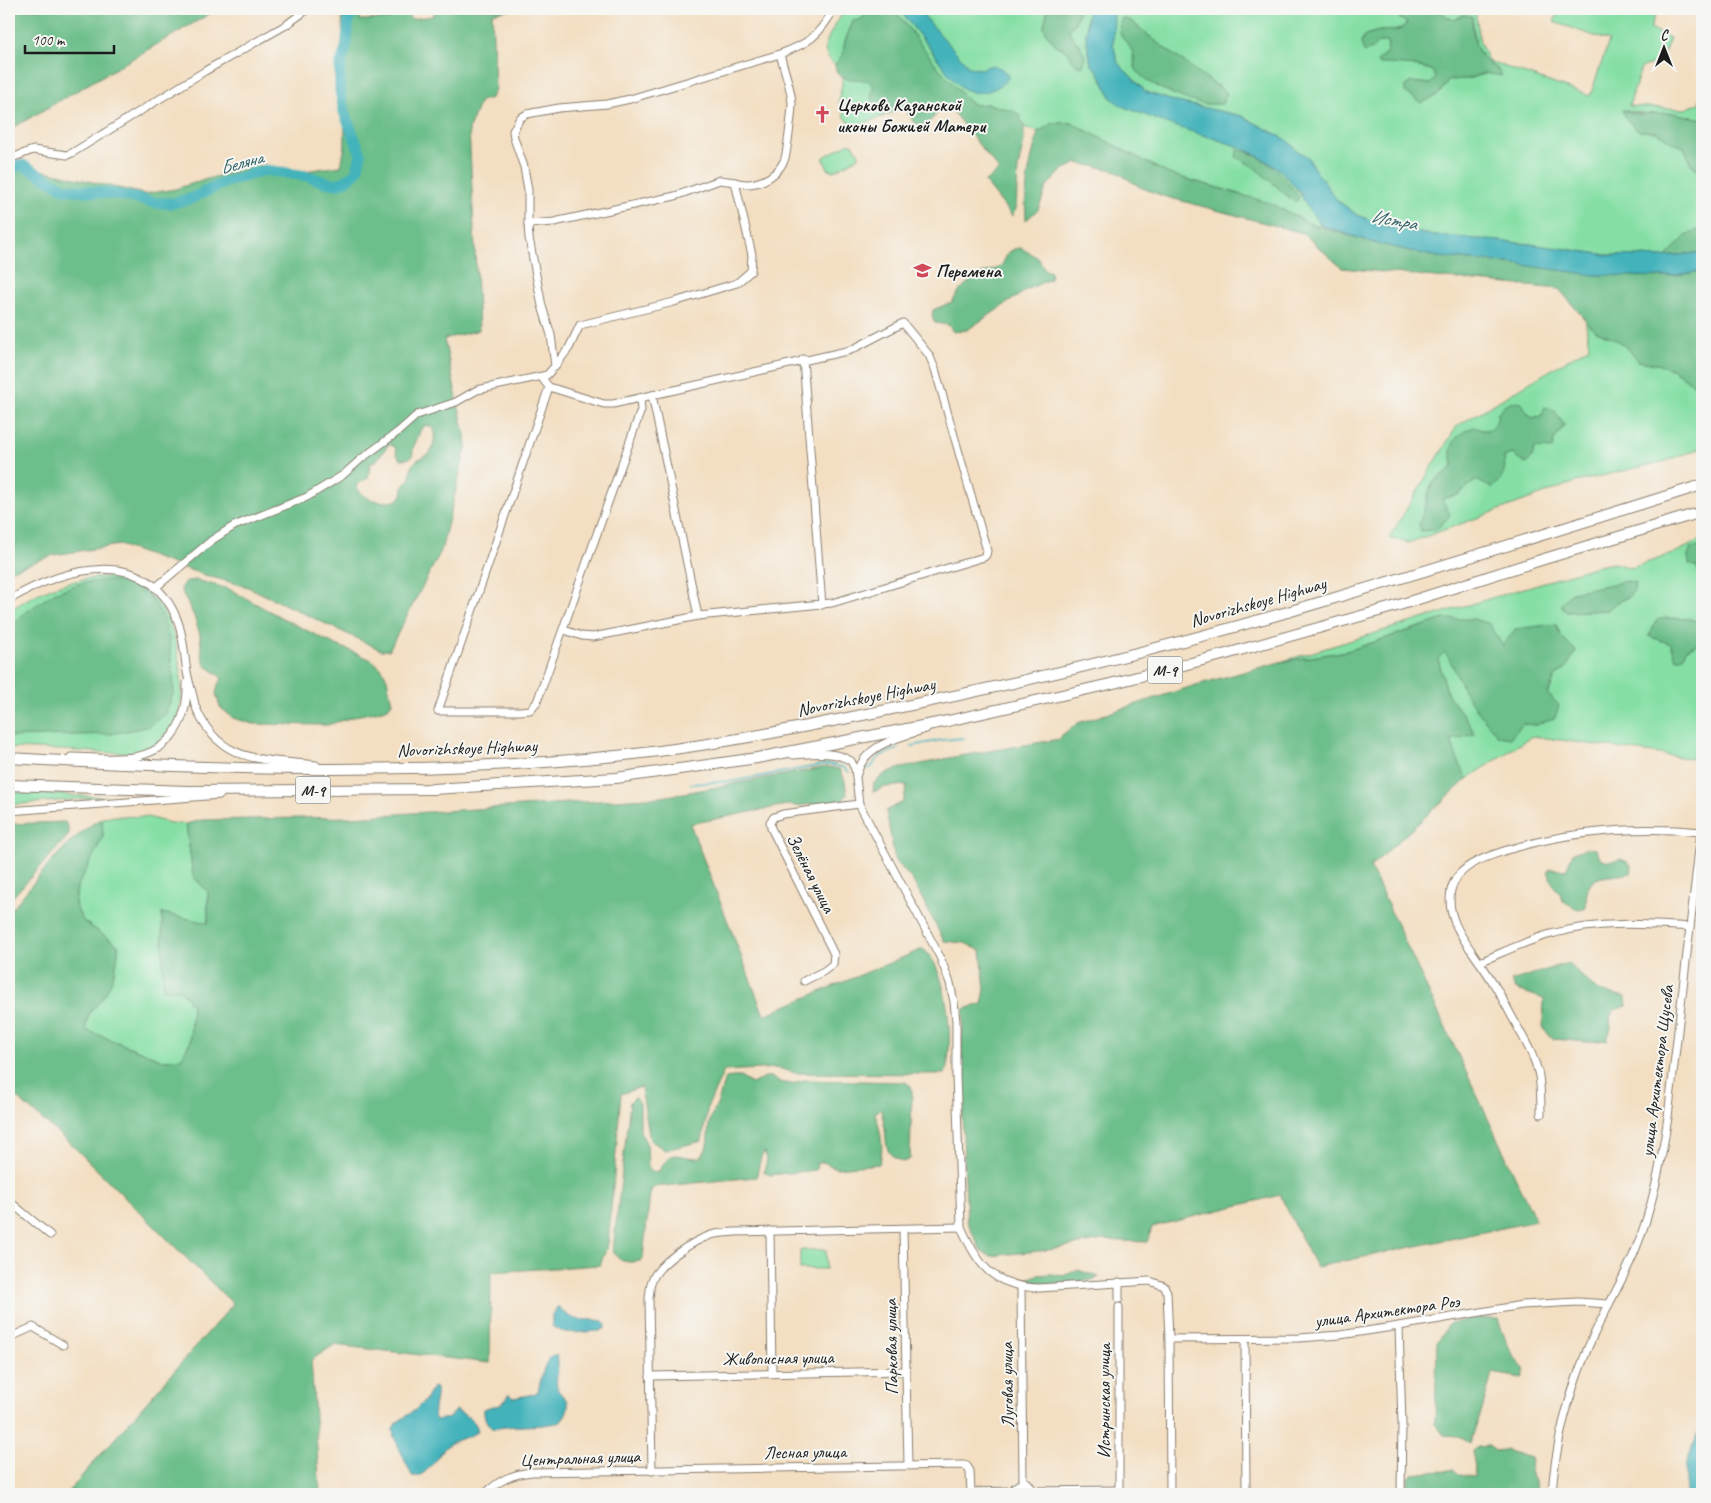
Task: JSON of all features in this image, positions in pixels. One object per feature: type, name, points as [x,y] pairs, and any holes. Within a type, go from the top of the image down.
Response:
[{"type":"highway","name":"Novorizhskoye Highway","points":[[9,757],[135,765],[348,768],[443,767],[618,756],[738,739],[934,700],[1101,662],[1289,611],[1702,485]]},
{"type":"highway","name":"М-9","points":[[9,785],[253,791],[433,788],[558,782],[643,775],[760,758],[948,721],[1120,682],[1325,627],[1702,512]]},
{"type":"street","points":[[9,159],[33,150],[61,155],[72,153],[205,71],[286,25],[308,9]]},
{"type":"street","points":[[555,366],[551,335],[542,306],[528,224],[527,184],[513,131],[520,118],[527,114],[550,110],[607,104],[630,99],[780,54],[803,46],[824,25],[834,9]]},
{"type":"street","points":[[528,224],[554,222],[675,196],[720,180],[744,185],[752,185],[764,181],[774,173],[784,160],[792,103],[780,54]]},
{"type":"street","points":[[155,588],[212,540],[234,526],[307,497],[343,475],[417,415],[456,402],[477,390],[547,375],[569,348],[580,325],[674,302],[737,283],[750,271],[752,255],[735,182]]},
{"type":"street","points":[[541,377],[549,387],[604,404],[613,404],[803,359],[850,350],[903,323],[929,355],[935,369],[987,551],[984,557],[822,605],[698,616],[593,637],[582,636],[564,630]]},
{"type":"street","points":[[803,359],[822,605]]},
{"type":"street","points":[[549,387],[438,711],[520,711],[530,710],[537,702],[641,410],[640,398]]},
{"type":"street","points":[[652,395],[698,616]]},
{"type":"street","points":[[9,601],[47,581],[62,576],[105,569],[128,572],[155,588],[167,602],[177,620],[183,641],[187,672],[200,718],[212,735],[227,748],[246,757],[259,760],[348,768]]},
{"type":"street","points":[[9,757],[117,758],[134,757],[148,753],[170,738],[183,718],[186,706],[187,672]]},
{"type":"street","points":[[856,777],[865,756],[879,746],[948,721]]},
{"type":"street","points":[[760,758],[821,753],[838,755],[852,761],[859,804],[940,958],[950,982],[954,1002],[961,1227],[971,1249],[981,1263],[991,1274],[1021,1287],[1039,1288],[1150,1281],[1164,1286],[1169,1299],[1170,1494]]},
{"type":"street","points":[[9,811],[137,800],[204,797],[253,791]]},
{"type":"street","name":"Зелёная улица","points":[[804,981],[833,964],[834,954],[771,828],[770,822],[774,817],[783,814],[859,804]]},
{"type":"street","points":[[1541,1114],[1542,1094],[1531,1053],[1492,980],[1455,923],[1451,910],[1452,888],[1456,878],[1474,862],[1519,846],[1595,832],[1645,829],[1702,832]]},
{"type":"street","name":"улица Архитектора Щусева","points":[[1552,1494],[1557,1445],[1567,1404],[1587,1350],[1638,1244],[1653,1198],[1660,1166],[1702,832]]},
{"type":"street","points":[[1480,962],[1526,942],[1556,932],[1592,926],[1622,924],[1690,927]]},
{"type":"street","points":[[9,1201],[50,1235]]},
{"type":"street","points":[[652,1471],[649,1298],[652,1281],[660,1268],[672,1257],[697,1241],[713,1234],[961,1227]]},
{"type":"street","name":"Парковая улица","points":[[904,1229],[908,1465]]},
{"type":"street","points":[[770,1231],[772,1373]]},
{"type":"street","points":[[1119,1282],[1119,1299]]},
{"type":"street","name":"Луговая улица","points":[[1021,1287],[1023,1482]]},
{"type":"street","name":"улица Архитектора Роэ","points":[[1169,1339],[1307,1337],[1399,1326],[1522,1305],[1568,1302],[1609,1304]]},
{"type":"street","name":"Истринская улица","points":[[1119,1307],[1119,1492]]},
{"type":"street","points":[[1399,1326],[1402,1424],[1401,1494]]},
{"type":"street","points":[[9,1340],[15,1335],[33,1327],[63,1345]]},
{"type":"street","points":[[1245,1339],[1246,1494]]},
{"type":"street","name":"Живописная улица","points":[[650,1376],[906,1371]]},
{"type":"street","name":"Лесная улица","points":[[652,1471],[960,1465],[966,1466],[970,1471],[971,1493]]},
{"type":"street","name":"Центральная улица","points":[[485,1494],[502,1479],[516,1474],[652,1471]]},
{"type":"street","points":[[971,1493],[1014,1493],[1015,1487],[1023,1482],[1028,1483],[1032,1493],[1119,1492]]},
{"type":"green space","points":[[9,9],[218,9],[9,130]]},
{"type":"green space","points":[[342,9],[361,9],[360,20],[389,19],[398,9],[402,9],[411,19],[433,16],[436,9],[512,9],[492,13],[495,89],[491,98],[480,101],[469,129],[479,330],[444,339],[467,444],[441,551],[389,650],[381,650],[248,587],[204,575],[119,545],[54,555],[9,571],[9,171],[16,164],[144,194],[175,189],[257,165],[297,172],[341,166],[345,146]],"holes":[[[426,425],[433,427],[435,433],[433,447],[430,453],[412,465],[410,478],[398,500],[386,502],[374,500],[368,498],[359,490],[356,485],[368,478],[370,464],[376,461],[389,444],[395,447],[400,459],[407,459],[413,456],[413,449],[420,430]]]},
{"type":"green space","points":[[845,9],[871,9],[871,11],[860,20],[853,22],[845,41],[843,54],[835,65],[827,55],[825,48],[830,34]]},
{"type":"green space","points":[[871,9],[894,9],[937,66],[969,102],[975,105],[988,104],[1013,111],[1019,115],[1024,127],[1024,141],[1018,168],[1016,209],[1012,216],[985,182],[999,170],[949,107],[940,111],[926,124],[919,125],[915,123],[906,110],[899,106],[879,110],[873,106],[871,99],[873,86],[869,81],[848,79],[839,75],[835,65],[843,54],[845,41],[853,21],[860,20]]},
{"type":"green space","points":[[894,9],[899,9],[950,75],[964,89],[987,68],[969,68],[924,16],[922,9],[1048,9],[1044,26],[1046,33],[1055,44],[1068,52],[1075,63],[1081,46],[1070,35],[1069,29],[1075,24],[1079,9],[1088,9],[1086,36],[1091,64],[1099,73],[1112,99],[1233,144],[1264,158],[1287,177],[1322,226],[1311,224],[1237,193],[1169,174],[1072,123],[1053,123],[1038,132],[1024,127],[1019,115],[1013,111],[988,104],[975,105],[969,102],[937,66]]},
{"type":"green space","points":[[1048,9],[1079,9],[1075,22],[1069,29],[1084,55],[1083,66],[1075,64],[1068,52],[1055,44],[1046,33],[1044,26]]},
{"type":"green space","points":[[1114,9],[1402,9],[1400,18],[1407,23],[1397,30],[1379,31],[1365,35],[1361,43],[1372,49],[1379,42],[1388,41],[1387,52],[1378,60],[1429,69],[1437,78],[1430,84],[1412,82],[1438,95],[1449,80],[1467,79],[1499,70],[1484,60],[1476,46],[1472,16],[1463,15],[1454,20],[1438,9],[1475,9],[1480,42],[1488,61],[1590,96],[1609,41],[1554,22],[1559,9],[1657,9],[1650,29],[1670,38],[1661,58],[1641,68],[1629,106],[1685,109],[1699,103],[1702,93],[1702,119],[1673,113],[1648,114],[1622,110],[1639,131],[1657,132],[1684,147],[1691,164],[1702,173],[1702,228],[1687,235],[1665,257],[1608,255],[1530,244],[1425,234],[1386,226],[1357,215],[1337,200],[1308,157],[1296,150],[1287,140],[1242,116],[1177,102],[1146,92],[1118,63],[1113,44]],"holes":[[[1131,21],[1159,44],[1176,94],[1151,81],[1136,66],[1132,51]]]},
{"type":"green space","points":[[1402,9],[1438,9],[1454,20],[1463,15],[1472,16],[1473,33],[1478,50],[1484,59],[1502,76],[1484,73],[1468,79],[1449,80],[1438,95],[1421,103],[1405,92],[1405,86],[1411,82],[1430,84],[1436,78],[1432,71],[1415,66],[1378,64],[1378,60],[1387,52],[1388,42],[1379,42],[1372,49],[1364,52],[1361,43],[1365,35],[1379,31],[1398,30],[1404,27],[1407,23],[1399,18]]},
{"type":"green space","points":[[1122,18],[1131,21],[1159,44],[1227,93],[1222,104],[1202,104],[1184,98],[1166,91],[1142,76],[1136,69],[1134,55],[1120,33]]},
{"type":"green space","points":[[845,65],[912,100],[895,106],[896,111],[856,127],[845,118],[839,101]]},
{"type":"green space","points":[[1622,110],[1639,114],[1673,113],[1702,119],[1702,173],[1691,164],[1684,147],[1657,132],[1639,131],[1626,119]]},
{"type":"green space","points":[[1053,123],[1072,123],[1169,174],[1270,203],[1311,224],[1371,242],[1437,257],[1663,277],[1702,271],[1702,333],[1695,342],[1702,359],[1702,388],[1674,370],[1657,364],[1638,361],[1626,346],[1594,330],[1559,289],[1342,268],[1303,233],[1163,196],[1140,187],[1114,170],[1077,163],[1063,170],[1047,186],[1038,210],[1026,220],[1028,175],[1038,132]]},
{"type":"green space","points":[[849,143],[854,145],[859,157],[834,171],[829,170],[824,157]]},
{"type":"green space","points":[[1238,150],[1257,156],[1273,167],[1299,197],[1297,201],[1291,199],[1254,167],[1236,157]]},
{"type":"green space","points":[[1702,228],[1702,252],[1665,257],[1687,235]]},
{"type":"green space","points":[[1021,248],[1038,258],[1045,270],[1051,272],[1050,279],[1030,288],[967,330],[953,332],[949,325],[935,323],[932,316],[933,310],[952,302],[965,285],[983,273],[996,269],[1002,265],[1008,253],[1014,249]]},
{"type":"green space","points":[[1585,317],[1594,330],[1626,346],[1638,361],[1657,364],[1674,370],[1702,388],[1702,448],[1666,461],[1576,482],[1408,543],[1389,538],[1457,426],[1589,347]],"holes":[[[1522,403],[1532,418],[1554,410],[1564,425],[1554,440],[1534,448],[1532,457],[1512,454],[1503,457],[1505,466],[1441,499],[1450,515],[1436,530],[1419,523],[1432,485],[1451,467],[1451,453],[1482,431],[1491,429],[1497,422]]]},
{"type":"green space","points":[[1702,333],[1702,359],[1695,342]]},
{"type":"green space","points":[[1512,402],[1522,403],[1532,418],[1541,416],[1545,407],[1554,410],[1564,425],[1554,440],[1552,449],[1534,448],[1532,457],[1527,464],[1512,454],[1504,457],[1505,466],[1503,474],[1496,485],[1492,488],[1476,480],[1458,495],[1442,499],[1450,515],[1436,530],[1421,531],[1419,523],[1431,487],[1436,480],[1452,467],[1451,454],[1455,440],[1466,430],[1474,427],[1488,430],[1494,426],[1498,412]]},
{"type":"green space","points":[[1702,538],[1702,547],[1699,546],[1697,567],[1702,583],[1702,623],[1680,618],[1658,620],[1649,636],[1687,649],[1702,642],[1702,738],[1700,743],[1702,760],[1532,736],[1467,779],[1456,758],[1451,739],[1462,738],[1467,720],[1448,695],[1438,659],[1445,652],[1455,666],[1461,685],[1498,736],[1523,724],[1536,725],[1555,677],[1566,668],[1575,652],[1561,636],[1503,647],[1444,619],[1347,651],[1280,662],[1597,566],[1614,563],[1631,568],[1672,554]],"holes":[[[1628,597],[1607,610],[1566,612]]]},
{"type":"green space","points":[[1702,547],[1702,583],[1697,567],[1689,564],[1688,556],[1691,548]]},
{"type":"green space","points":[[109,577],[131,583],[146,591],[165,614],[177,647],[180,672],[181,697],[176,722],[154,744],[141,750],[130,752],[107,753],[9,748],[9,611],[33,596],[56,586],[81,580]]},
{"type":"green space","points":[[107,580],[128,583],[150,597],[162,615],[169,638],[174,691],[166,714],[147,727],[111,734],[9,737],[9,628],[25,613],[54,593],[78,584]]},
{"type":"green space","points":[[196,580],[229,589],[334,644],[372,660],[383,670],[392,703],[388,708],[327,725],[253,724],[233,718],[220,707],[216,694],[222,679],[206,666],[202,656],[200,635],[194,616],[181,590],[182,585],[187,581]]},
{"type":"green space","points":[[1627,581],[1635,583],[1634,591],[1607,610],[1566,612],[1561,604],[1572,592]]},
{"type":"green space","points":[[1665,618],[1691,619],[1702,623],[1702,642],[1687,649],[1684,657],[1676,659],[1671,644],[1649,636],[1657,620]]},
{"type":"green space","points":[[1444,619],[1474,619],[1489,624],[1503,646],[1515,629],[1556,624],[1561,636],[1576,651],[1566,668],[1555,677],[1548,694],[1559,705],[1555,718],[1536,725],[1523,724],[1510,738],[1498,736],[1478,712],[1445,652],[1438,659],[1448,695],[1475,734],[1451,740],[1467,779],[1370,867],[1536,1221],[1316,1267],[1280,1195],[1152,1227],[1147,1242],[1103,1240],[1048,1250],[990,1256],[981,1251],[967,1221],[960,1071],[964,1009],[982,1004],[985,989],[981,951],[965,943],[944,941],[913,881],[895,860],[886,811],[903,802],[907,785],[885,787],[873,792],[874,783],[886,773],[897,769],[1060,739],[1062,735],[1078,723],[1196,685],[1280,662],[1347,651]]},
{"type":"green space","points":[[827,767],[840,769],[845,781],[847,795],[843,800],[797,806],[786,805],[690,824],[764,1015],[923,949],[932,958],[944,989],[949,1027],[948,1062],[945,1074],[796,1073],[778,1068],[724,1071],[708,1106],[702,1141],[665,1150],[650,1140],[641,1087],[621,1094],[608,1244],[600,1265],[491,1272],[490,1363],[334,1345],[311,1360],[320,1494],[66,1494],[233,1304],[73,1146],[9,1091],[9,912],[76,837],[102,818],[103,837],[77,887],[75,905],[83,921],[118,945],[111,983],[89,1014],[86,1030],[163,1060],[181,1059],[190,1042],[192,1005],[181,990],[163,989],[162,913],[208,923],[208,892],[193,876],[186,824],[202,820],[351,817],[662,797]]},
{"type":"green space","points":[[9,792],[106,797],[9,805]]},
{"type":"green space","points":[[116,816],[147,817],[170,823],[186,824],[193,876],[208,892],[208,923],[162,914],[181,990],[192,1005],[190,1042],[181,1059],[163,1060],[86,1030],[90,1014],[105,994],[110,983],[116,963],[118,945],[83,921],[75,905],[77,887],[103,837],[102,818]]},
{"type":"green space","points":[[65,822],[69,835],[9,901],[9,824]]},
{"type":"green space","points":[[1586,848],[1596,849],[1600,858],[1603,859],[1610,861],[1620,859],[1625,861],[1631,865],[1632,870],[1631,873],[1598,878],[1592,882],[1586,896],[1586,908],[1579,910],[1562,900],[1560,893],[1553,885],[1548,871],[1551,869],[1566,870],[1573,853]]},
{"type":"green space","points":[[1568,963],[1598,991],[1626,997],[1627,1006],[1614,1010],[1610,1017],[1611,1028],[1607,1040],[1587,1042],[1554,1039],[1543,1029],[1544,999],[1515,989],[1511,981]]},
{"type":"green space","points":[[740,1077],[752,1084],[765,1077],[771,1077],[779,1082],[792,1084],[804,1080],[905,1082],[911,1086],[912,1092],[910,1159],[903,1162],[892,1156],[889,1152],[880,1108],[875,1113],[882,1145],[879,1164],[836,1168],[823,1162],[817,1163],[816,1170],[770,1175],[764,1172],[767,1159],[764,1152],[756,1177],[653,1187],[650,1194],[643,1257],[640,1261],[636,1262],[621,1260],[613,1250],[630,1102],[635,1097],[640,1103],[640,1131],[647,1145],[648,1166],[652,1172],[659,1171],[668,1158],[672,1156],[700,1158],[707,1146],[711,1116],[718,1102],[723,1084],[726,1078]]},
{"type":"green space","points":[[800,1250],[826,1250],[826,1269],[800,1269]]},
{"type":"green space","points":[[1077,1270],[1099,1277],[1092,1280],[1047,1284],[1028,1281],[1027,1279],[1037,1275],[1052,1274],[1063,1276]]},
{"type":"green space","points":[[1477,1318],[1498,1319],[1505,1339],[1525,1370],[1522,1378],[1492,1373],[1483,1407],[1470,1443],[1458,1436],[1444,1435],[1435,1424],[1437,1342],[1450,1323]]},
{"type":"green space","points":[[1489,1446],[1494,1451],[1505,1450],[1531,1458],[1530,1472],[1535,1481],[1536,1494],[1408,1494],[1408,1480],[1412,1474],[1454,1470],[1459,1474],[1474,1476],[1475,1468],[1472,1450],[1475,1447]]},
{"type":"water","points":[[899,9],[922,9],[924,16],[969,67],[980,69],[993,65],[1002,69],[1009,77],[1000,86],[988,91],[975,92],[963,88],[951,76]]},
{"type":"water","points":[[1088,9],[1114,9],[1113,44],[1118,63],[1146,92],[1177,102],[1242,116],[1287,140],[1296,150],[1308,157],[1337,200],[1357,215],[1386,226],[1425,234],[1530,244],[1608,255],[1665,257],[1702,252],[1702,271],[1663,277],[1594,275],[1508,263],[1437,257],[1371,242],[1322,226],[1307,207],[1300,192],[1280,170],[1258,156],[1237,146],[1171,125],[1124,107],[1112,99],[1099,73],[1091,64],[1086,36]]},
{"type":"water","points":[[558,1306],[570,1316],[579,1320],[603,1321],[606,1324],[605,1328],[600,1331],[575,1333],[557,1329],[552,1326],[552,1315]]},
{"type":"water","points":[[553,1355],[557,1356],[558,1360],[557,1387],[568,1403],[567,1411],[561,1422],[493,1429],[487,1423],[484,1409],[498,1406],[507,1399],[508,1395],[513,1398],[534,1394],[538,1391],[545,1366]]},
{"type":"water","points":[[433,1387],[436,1388],[434,1417],[436,1420],[450,1418],[455,1410],[472,1420],[478,1431],[450,1444],[427,1470],[417,1476],[412,1476],[394,1437],[393,1429],[396,1423],[415,1410],[425,1400]]},
{"type":"water","points":[[1702,1421],[1702,1494],[1686,1494],[1686,1465]]},
{"type":"waterway","name":"Беляна","points":[[9,178],[15,166],[23,165],[65,189],[115,194],[156,203],[173,203],[190,199],[226,182],[265,170],[307,176],[336,184],[346,181],[357,171],[361,154],[344,112],[340,91],[340,66],[346,48],[349,18],[353,9]]},
{"type":"waterway","points":[[912,746],[964,738]]},
{"type":"waterway","points":[[866,769],[872,767],[882,755],[898,749]]},
{"type":"waterway","points":[[691,784],[735,781],[828,764],[843,767],[849,772]]},
{"type":"place","name":"Церковь Казанской иконы Божией Матери","points":[[823,115]]},
{"type":"place","name":"Перемена","points":[[922,271]]},
{"type":"water label","name":"Истра","points":[[1394,219]]}]
